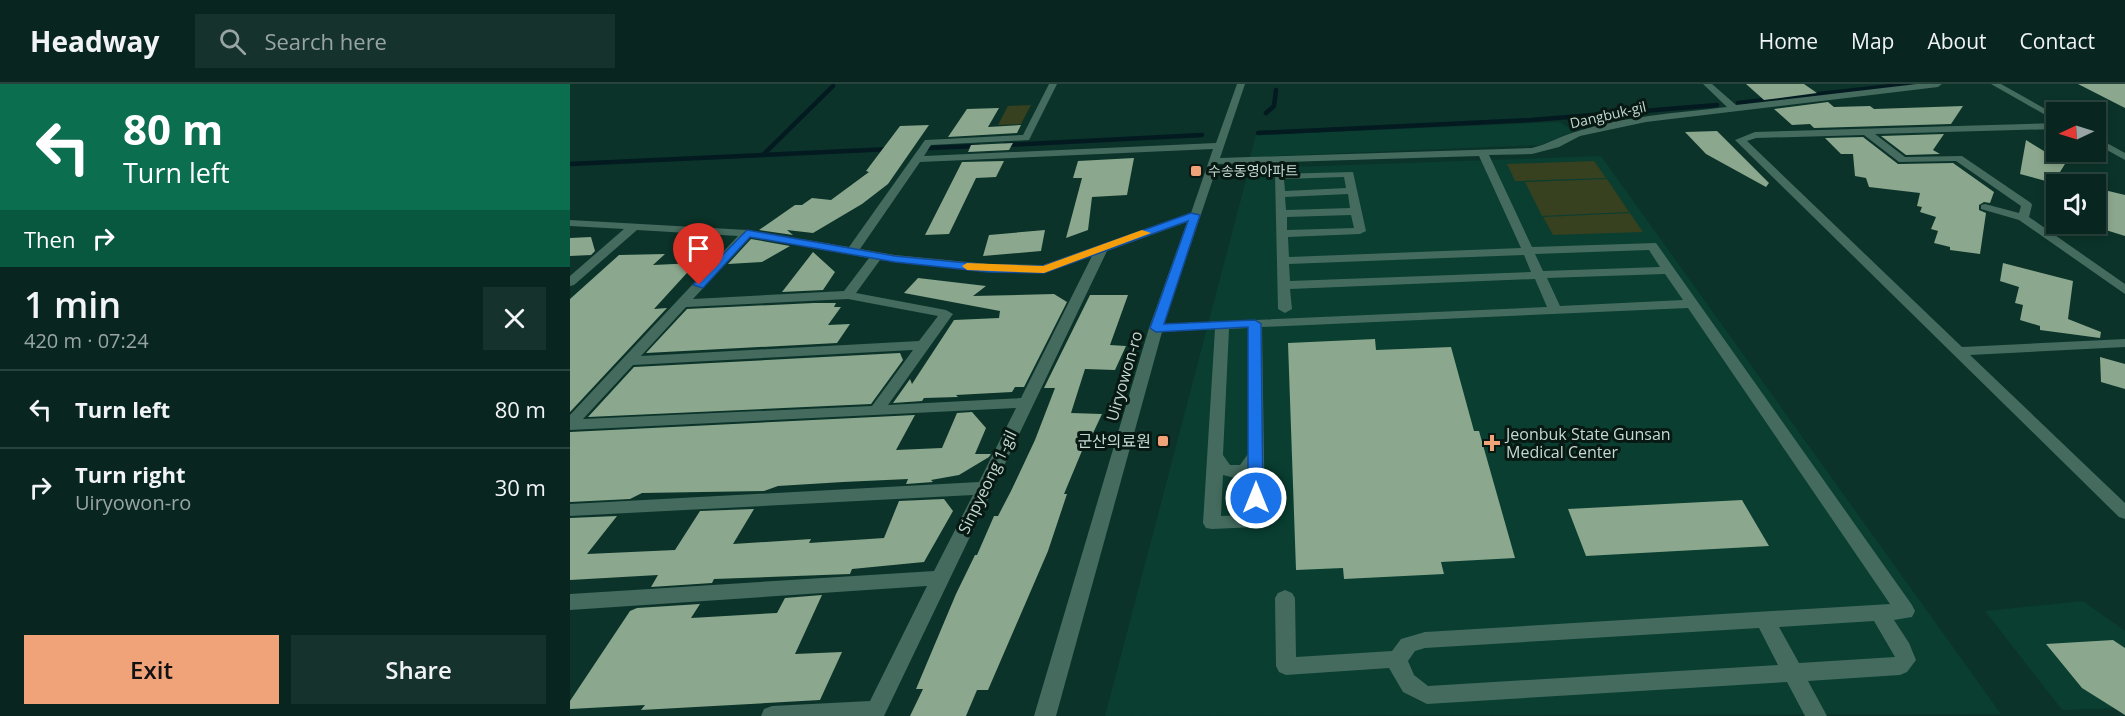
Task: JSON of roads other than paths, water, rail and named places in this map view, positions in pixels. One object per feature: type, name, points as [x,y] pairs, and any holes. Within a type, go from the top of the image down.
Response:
[{"type":"street","points":[[852,252],[928,142],[1026,138],[1053,84]]},
{"type":"street","name":"Uiryowon-ro","points":[[1045,716],[1156,328],[1241,84]]},
{"type":"street","points":[[1707,84],[1734,108]]},
{"type":"street","name":"Dangbuk-gil","points":[[917,159],[1216,153],[1532,151],[1556,145],[1577,134],[1646,119],[1938,84]]},
{"type":"street","points":[[1995,84],[2046,112]]},
{"type":"street","points":[[2046,126],[1755,135],[1740,140],[2125,513]]},
{"type":"street","points":[[1865,131],[1903,160],[1959,158],[2027,205],[2023,218]]},
{"type":"street","points":[[2106,146],[2125,157]]},
{"type":"street","points":[[1532,151],[1569,149]]},
{"type":"street","points":[[1483,153],[1555,310]]},
{"type":"street","points":[[1282,234],[1360,231],[1349,174],[1279,176],[1285,309]]},
{"type":"street","points":[[1280,194],[1353,192]]},
{"type":"street","points":[[1985,207],[2023,218],[2125,290]]},
{"type":"street","points":[[1281,214],[1356,211]]},
{"type":"street","points":[[570,222],[747,233],[877,256],[988,268],[1044,269],[1195,215]]},
{"type":"street","points":[[570,282],[635,226]]},
{"type":"street","points":[[570,424],[747,233]]},
{"type":"street","points":[[1283,261],[1652,246],[1905,611],[1425,640],[1408,645],[1397,659],[1286,666],[1285,598]]},
{"type":"street","name":"Sinpyeong 1-gil","points":[[875,713],[1102,248]]},
{"type":"street","points":[[848,295],[877,256]]},
{"type":"street","points":[[1284,285],[1668,270]]},
{"type":"street","points":[[683,303],[848,295],[946,314],[876,411]]},
{"type":"street","points":[[1156,328],[1692,304]]},
{"type":"street","points":[[1222,325],[1212,523],[1256,520],[1255,324]]},
{"type":"street","points":[[1958,351],[2125,343]]},
{"type":"street","points":[[628,361],[924,345]]},
{"type":"street","points":[[570,424],[1026,403]]},
{"type":"street","points":[[1215,455],[1225,470],[1235,472],[1246,469],[1253,462],[1255,453]]},
{"type":"street","points":[[570,510],[985,488]]},
{"type":"street","points":[[570,602],[941,578]]},
{"type":"street","points":[[1397,659],[1400,673],[1413,689],[1427,695],[1900,666],[1906,660],[1902,649],[1879,612]]},
{"type":"street","points":[[1765,620],[1816,716]]},
{"type":"street","points":[[772,716],[875,713]]},
{"type":"waterway","points":[[1738,103],[1910,84]]},
{"type":"waterway","points":[[763,155],[833,86]]},
{"type":"waterway","points":[[1266,113],[1274,106],[1276,90]]},
{"type":"waterway","points":[[1258,133],[1531,120],[1717,105]]},
{"type":"waterway","points":[[1005,145],[1202,135]]},
{"type":"waterway","points":[[928,148],[979,146]]},
{"type":"waterway","points":[[763,155],[891,149]]},
{"type":"waterway","points":[[570,164],[763,155]]},
{"type":"place","name":"수송동영아파트","points":[[1196,171]]},
{"type":"place","name":"군산의료원","points":[[1163,441]]},
{"type":"place","name":"Jeonbuk State Gunsan Medical Center","points":[[1492,443]]}]
